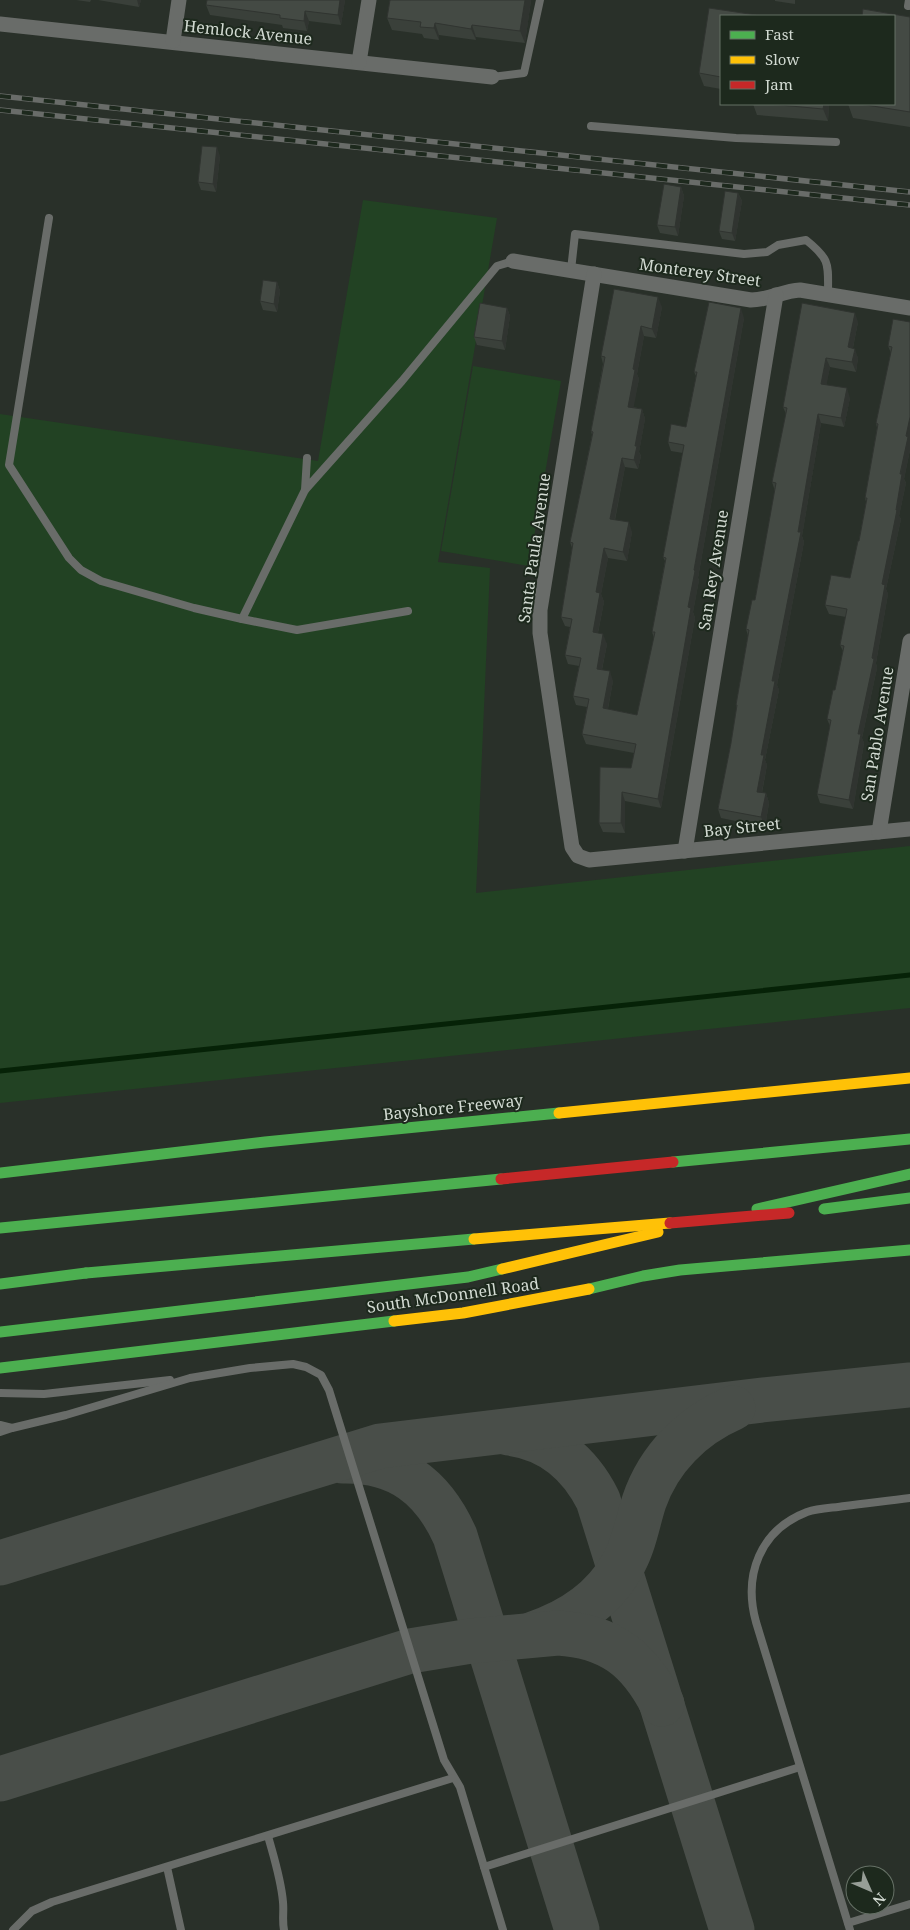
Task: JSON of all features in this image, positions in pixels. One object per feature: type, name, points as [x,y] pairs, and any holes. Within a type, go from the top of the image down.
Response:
[{"type":"main road","points":[[826,1087],[910,1069]]},
{"type":"main road","name":"Bayshore Freeway","points":[[0,1172],[75,1165],[264,1142],[910,1078]]},
{"type":"main road","points":[[0,1228],[910,1138]]},
{"type":"main road","points":[[0,1332],[468,1277],[910,1174]]},
{"type":"main road","points":[[910,1198],[817,1210],[910,1206]]},
{"type":"main road","points":[[0,1284],[86,1273],[214,1261],[795,1212]]},
{"type":"main road","name":"South McDonnell Road","points":[[0,1368],[463,1313],[680,1270],[910,1250]]},
{"type":"street","points":[[173,41],[179,0]]},
{"type":"street","points":[[359,62],[369,0]]},
{"type":"street","name":"Hemlock Avenue","points":[[0,24],[173,41],[492,77]]},
{"type":"street","name":"Monterey Street","points":[[513,261],[751,300],[764,300],[787,290],[800,290],[910,308]]},
{"type":"street","name":"Santa Paula Avenue","points":[[578,856],[572,848],[540,633],[540,610],[594,274]]},
{"type":"street","name":"San Rey Avenue","points":[[685,851],[776,295]]},
{"type":"street","name":"San Pablo Avenue","points":[[879,832],[910,641]]},
{"type":"street","name":"Bay Street","points":[[578,856],[589,860],[910,829]]},
{"type":"lane","points":[[492,77],[524,73],[540,0]]},
{"type":"lane","points":[[591,126],[736,138],[836,142]]},
{"type":"lane","points":[[49,218],[9,465],[69,558],[81,570],[101,581],[194,608],[297,630],[408,611]]},
{"type":"lane","points":[[571,270],[575,234],[744,254],[767,252],[778,245],[806,240],[822,253],[828,264],[828,295]]},
{"type":"lane","points":[[242,619],[305,490],[402,382],[497,266],[513,261]]},
{"type":"lane","points":[[305,490],[307,458]]},
{"type":"lane","points":[[0,1393],[44,1394],[190,1378],[250,1368],[293,1364],[306,1367],[321,1375],[329,1390],[444,1760],[453,1778],[460,1786],[503,1930]]},
{"type":"lane","points":[[0,1432],[66,1415],[190,1378]]},
{"type":"lane","points":[[0,1425],[12,1428]]},
{"type":"lane","points":[[910,1498],[808,1512],[782,1527],[768,1542],[758,1558],[751,1586],[753,1612],[849,1927],[910,1904]]},
{"type":"lane","points":[[484,1867],[800,1767]]},
{"type":"lane","points":[[13,1930],[32,1911],[52,1902],[453,1778]]},
{"type":"lane","points":[[268,1836],[277,1867],[283,1904],[282,1918],[284,1930]]},
{"type":"lane","points":[[167,1866],[181,1930]]},
{"type":"green space","points":[[363,200],[497,218],[438,562],[490,568],[476,893],[910,846],[910,1008],[0,1103],[0,414],[318,461]]},
{"type":"green space","points":[[473,366],[561,381],[529,566],[441,551]]},
{"type":"building","points":[[207,0],[340,0],[338,15],[305,11],[304,21],[280,18],[280,15],[206,5]]},
{"type":"building","points":[[390,0],[525,0],[520,31],[472,25],[471,29],[435,23],[434,28],[420,27],[421,22],[387,18]]},
{"type":"building","points":[[709,8],[756,15],[720,15],[720,77],[699,73]]},
{"type":"building","points":[[863,9],[910,17],[910,112],[866,105],[895,105],[895,15],[862,15]]},
{"type":"building","points":[[780,105],[824,105],[823,109]]},
{"type":"building","points":[[202,146],[217,147],[213,184],[198,182]]},
{"type":"building","points":[[664,184],[681,187],[675,227],[657,225]]},
{"type":"building","points":[[725,191],[738,193],[732,233],[719,231]]},
{"type":"building","points":[[263,280],[277,282],[274,304],[260,301]]},
{"type":"building","points":[[614,289],[658,297],[652,329],[641,326],[633,369],[635,370],[628,407],[642,409],[634,460],[622,458],[610,519],[629,522],[623,552],[604,548],[596,592],[600,593],[593,632],[603,634],[597,669],[610,671],[603,708],[637,715],[655,632],[652,632],[666,558],[663,557],[684,445],[668,442],[671,424],[686,427],[697,372],[694,372],[709,302],[741,308],[694,570],[688,607],[691,608],[658,799],[622,792],[621,823],[599,823],[600,767],[631,768],[636,744],[582,734],[589,699],[573,696],[581,658],[565,655],[572,619],[561,617],[573,543],[570,542],[593,432],[591,431],[605,357],[601,356]]},
{"type":"building","points":[[480,303],[507,308],[502,341],[474,337]]},
{"type":"building","points":[[802,303],[855,313],[848,347],[855,349],[852,362],[826,358],[821,384],[847,388],[841,418],[818,414],[798,532],[801,532],[772,681],[775,681],[761,755],[764,755],[757,792],[766,793],[761,817],[718,809],[731,743],[749,630],[746,629],[752,600],[755,600],[776,483],[772,482],[787,408],[783,407]]},
{"type":"building","points":[[893,319],[910,322],[910,417],[900,474],[902,474],[897,510],[882,584],[885,585],[872,658],[874,659],[858,734],[861,734],[849,800],[817,794],[831,720],[827,719],[844,646],[840,645],[847,609],[825,605],[831,575],[850,578],[859,541],[878,424],[876,423],[892,347],[888,346]]},
{"type":"waterway","points":[[0,1071],[910,975]]},
{"type":"taxiway","points":[[0,1563],[380,1446],[762,1400],[910,1385]]},
{"type":"taxiway","points":[[533,1634],[572,1616],[605,1589],[626,1558],[644,1502],[658,1471],[679,1445],[691,1434],[718,1415],[733,1408]]},
{"type":"taxiway","points":[[508,1433],[537,1441],[562,1455],[582,1475],[598,1500],[732,1930]]},
{"type":"taxiway","points":[[343,1461],[381,1465],[397,1471],[412,1480],[425,1490],[436,1503],[455,1536],[577,1930]]},
{"type":"taxiway","points":[[0,1779],[410,1651],[471,1641],[558,1633],[593,1639],[608,1645],[633,1663],[653,1688],[662,1704]]},
{"type":"railway","points":[[0,96],[910,192]]},
{"type":"railway","points":[[0,110],[910,205]]},
{"type":"traffic: fast","points":[[0,1173],[265,1142],[559,1113]]},
{"type":"traffic: fast","points":[[673,1162],[910,1139]]},
{"type":"traffic: fast","points":[[757,1209],[910,1174]]},
{"type":"traffic: fast","points":[[0,1228],[501,1179]]},
{"type":"traffic: fast","points":[[824,1209],[910,1198]]},
{"type":"traffic: fast","points":[[86,1273],[474,1239]]},
{"type":"traffic: fast","points":[[589,1289],[643,1276],[680,1270],[910,1250]]},
{"type":"traffic: fast","points":[[0,1332],[468,1277],[502,1269]]},
{"type":"traffic: fast","points":[[0,1284],[86,1273]]},
{"type":"traffic: fast","points":[[0,1368],[394,1321]]},
{"type":"traffic: slow","points":[[559,1113],[910,1078]]},
{"type":"traffic: slow","points":[[474,1239],[670,1223]]},
{"type":"traffic: slow","points":[[502,1269],[658,1232]]},
{"type":"traffic: slow","points":[[394,1321],[463,1313],[589,1289]]},
{"type":"traffic: jam","points":[[501,1179],[673,1162]]},
{"type":"traffic: jam","points":[[670,1223],[789,1213]]}]
